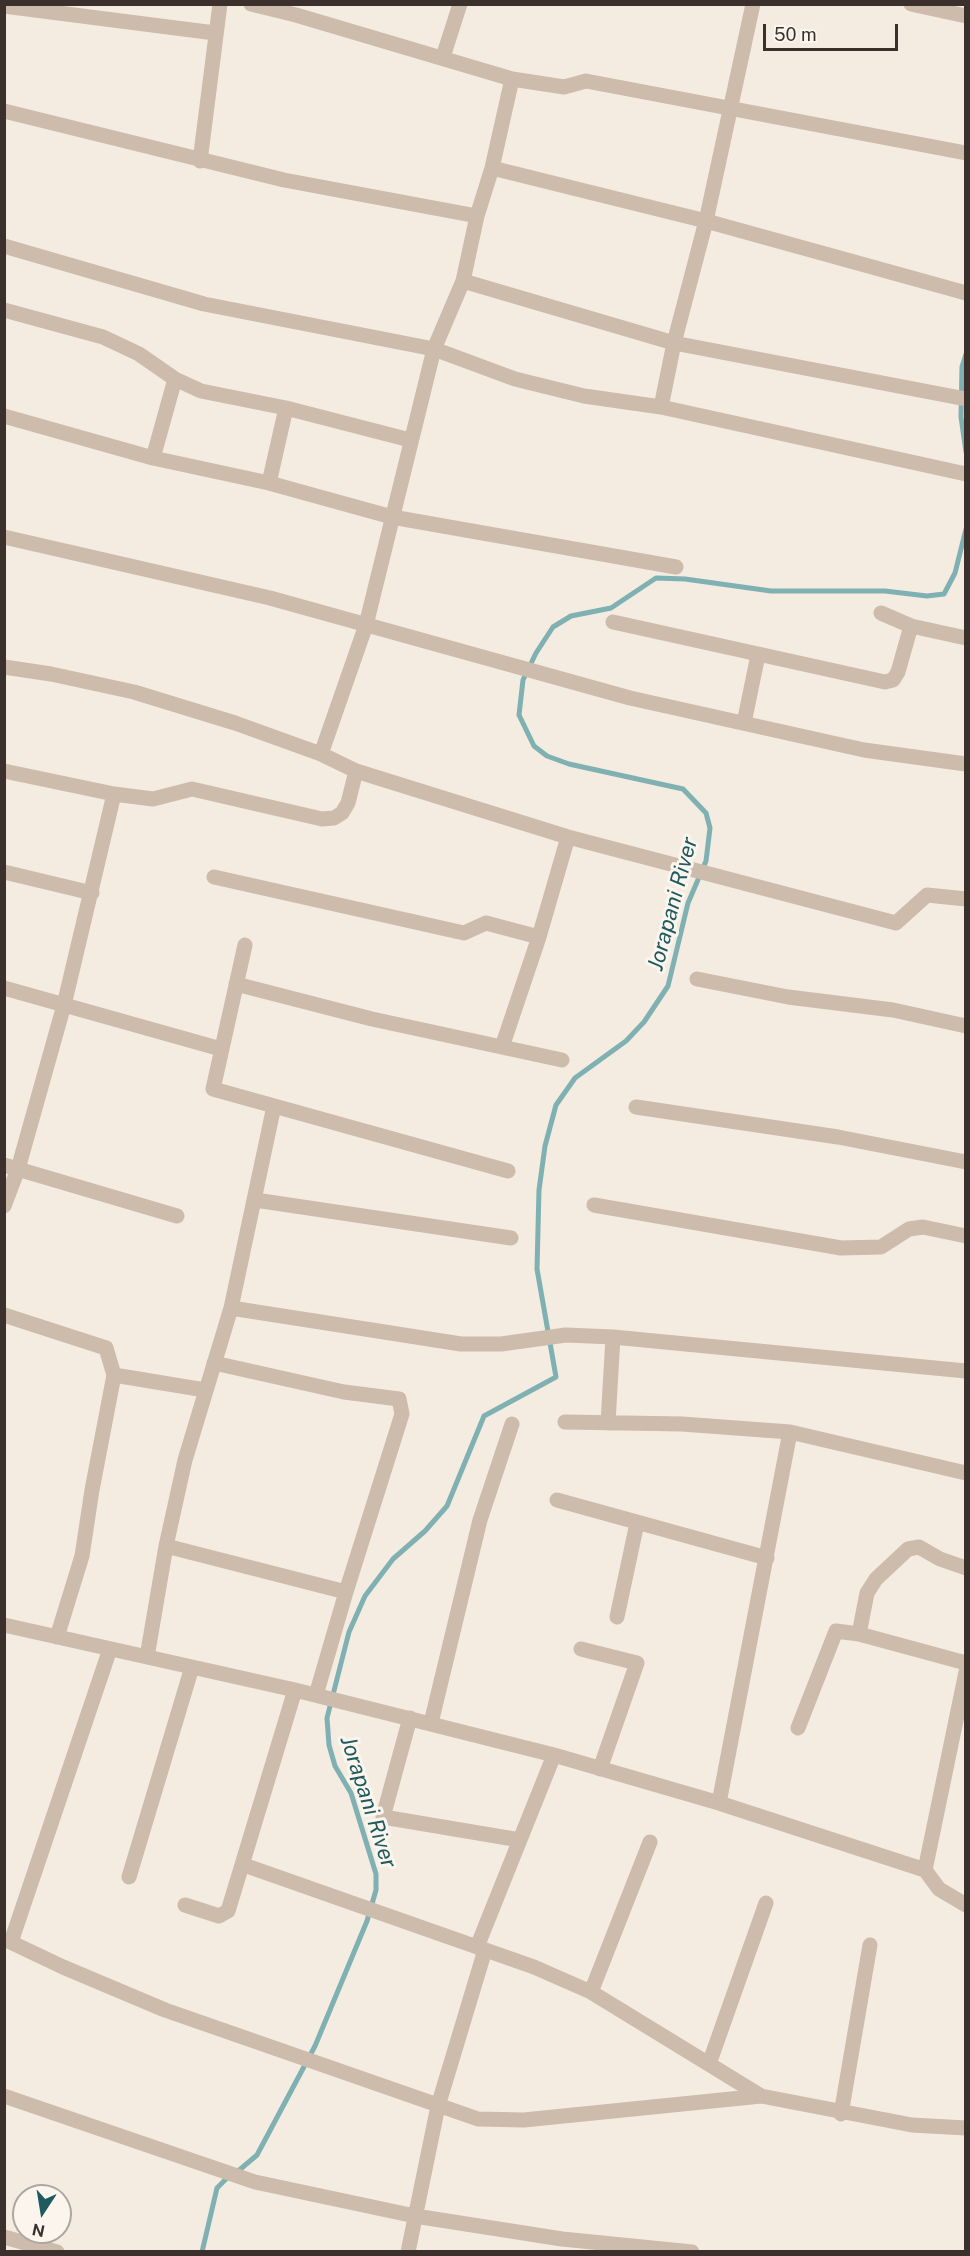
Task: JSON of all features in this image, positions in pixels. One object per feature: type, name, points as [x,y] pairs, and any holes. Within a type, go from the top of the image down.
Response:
[{"type":"street","points":[[200,161],[220,4]]},
{"type":"street","points":[[251,4],[442,57],[512,79],[564,87],[586,81],[966,153]]},
{"type":"street","points":[[442,57],[460,4]]},
{"type":"street","points":[[661,407],[674,343],[706,221],[753,4]]},
{"type":"street","points":[[911,4],[966,16]]},
{"type":"street","points":[[4,6],[30,7],[215,33]]},
{"type":"street","points":[[321,754],[366,625],[434,349],[463,281],[512,79]]},
{"type":"street","points":[[4,111],[284,180],[477,216]]},
{"type":"street","points":[[492,168],[706,221],[966,293]]},
{"type":"street","points":[[4,246],[204,304],[434,349],[515,379],[584,396],[661,407],[960,473]]},
{"type":"street","points":[[463,281],[674,343],[966,399]]},
{"type":"street","points":[[4,310],[103,338],[139,354],[175,379],[201,391],[286,408],[410,440]]},
{"type":"street","points":[[153,458],[175,379]]},
{"type":"street","points":[[268,483],[286,408]]},
{"type":"street","points":[[4,416],[153,458],[268,483],[392,517],[676,567]]},
{"type":"street","points":[[4,537],[190,578],[558,678],[744,723],[864,750],[966,764]]},
{"type":"street","points":[[881,613],[911,626],[966,638]]},
{"type":"street","points":[[613,622],[885,682],[893,680],[898,672],[911,626]]},
{"type":"street","points":[[744,723],[758,655]]},
{"type":"street","points":[[4,667],[51,674],[134,692],[321,754],[356,771],[568,837],[732,882],[896,923],[927,895],[966,899]]},
{"type":"street","points":[[4,771],[114,794],[153,799],[192,789],[328,819],[342,813],[348,804],[356,771]]},
{"type":"street","points":[[4,1206],[11,1167],[64,1005],[114,794]]},
{"type":"street","points":[[502,1047],[539,937],[568,837]]},
{"type":"street","points":[[4,872],[92,893]]},
{"type":"street","points":[[214,877],[464,933],[486,923],[539,937]]},
{"type":"street","points":[[245,945],[213,1089],[508,1171]]},
{"type":"street","points":[[697,979],[788,998],[893,1010],[966,1026]]},
{"type":"street","points":[[236,984],[372,1019],[562,1060]]},
{"type":"street","points":[[4,988],[221,1049]]},
{"type":"street","points":[[147,1657],[166,1546],[185,1460],[231,1308],[274,1106]]},
{"type":"street","points":[[636,1107],[849,1139],[966,1162]]},
{"type":"street","points":[[11,1167],[177,1216]]},
{"type":"street","points":[[255,1200],[512,1238]]},
{"type":"street","points":[[594,1204],[841,1248],[881,1247],[909,1229],[923,1227],[966,1236]]},
{"type":"street","points":[[231,1308],[461,1344],[501,1344],[566,1335],[613,1337],[966,1371]]},
{"type":"street","points":[[4,1316],[106,1348],[114,1376],[82,1556],[57,1637]]},
{"type":"street","points":[[608,1423],[613,1337]]},
{"type":"street","points":[[214,1363],[344,1392],[399,1399],[402,1414],[346,1592],[320,1696]]},
{"type":"street","points":[[114,1376],[205,1390]]},
{"type":"street","points":[[565,1422],[682,1424],[790,1432],[966,1473]]},
{"type":"street","points":[[430,1723],[480,1520],[513,1424]]},
{"type":"street","points":[[720,1803],[790,1432]]},
{"type":"street","points":[[557,1500],[767,1557]]},
{"type":"street","points":[[617,1617],[637,1523]]},
{"type":"street","points":[[166,1546],[346,1592]]},
{"type":"street","points":[[859,1634],[867,1593],[876,1579],[908,1549],[919,1547],[940,1559],[966,1568]]},
{"type":"street","points":[[4,1625],[410,1718],[554,1755],[720,1803],[925,1870],[939,1889],[966,1905]]},
{"type":"street","points":[[798,1728],[836,1631],[859,1634],[966,1663]]},
{"type":"street","points":[[110,1649],[8,1941],[63,1968],[165,2010],[478,2119],[496,2122],[761,2096],[841,2114],[912,2125],[966,2128]]},
{"type":"street","points":[[581,1649],[637,1663],[600,1769]]},
{"type":"street","points":[[129,1876],[192,1667]]},
{"type":"street","points":[[925,1870],[966,1672]]},
{"type":"street","points":[[185,1905],[214,1915],[225,1915],[228,1911],[244,1865],[295,1690]]},
{"type":"street","points":[[410,1718],[383,1817],[520,1840]]},
{"type":"street","points":[[408,2252],[438,2106],[481,1948],[554,1755]]},
{"type":"street","points":[[591,1992],[650,1842]]},
{"type":"street","points":[[244,1865],[403,1919],[534,1967],[591,1992],[761,2096]]},
{"type":"street","points":[[709,2064],[766,1903]]},
{"type":"street","points":[[841,2114],[870,1945]]},
{"type":"street","points":[[4,2096],[255,2182],[415,2216],[562,2238],[692,2252]]},
{"type":"street","points":[[4,2237],[57,2252]]},
{"type":"waterway","name":"Jorapani River","points":[[966,354],[962,367],[961,417],[966,452]]},
{"type":"waterway","name":"Jorapani River","points":[[237,2172],[257,2155],[315,2046],[367,1921],[376,1890],[376,1874],[351,1793],[335,1766],[329,1745],[327,1718],[349,1632],[365,1596],[393,1559],[425,1531],[447,1506],[484,1416],[556,1377],[537,1269],[539,1190],[545,1146],[556,1105],[575,1078],[626,1041],[644,1022],[668,986],[688,903],[706,861],[710,828],[706,813],[683,789],[569,764],[547,756],[534,746],[519,715],[523,680],[536,653],[553,627],[571,616],[611,608],[656,578],[685,579],[771,591],[885,591],[927,596],[944,594],[955,573],[966,529]]},
{"type":"waterway","name":"Jorapani River","points":[[202,2252],[217,2188],[229,2176]]}]
